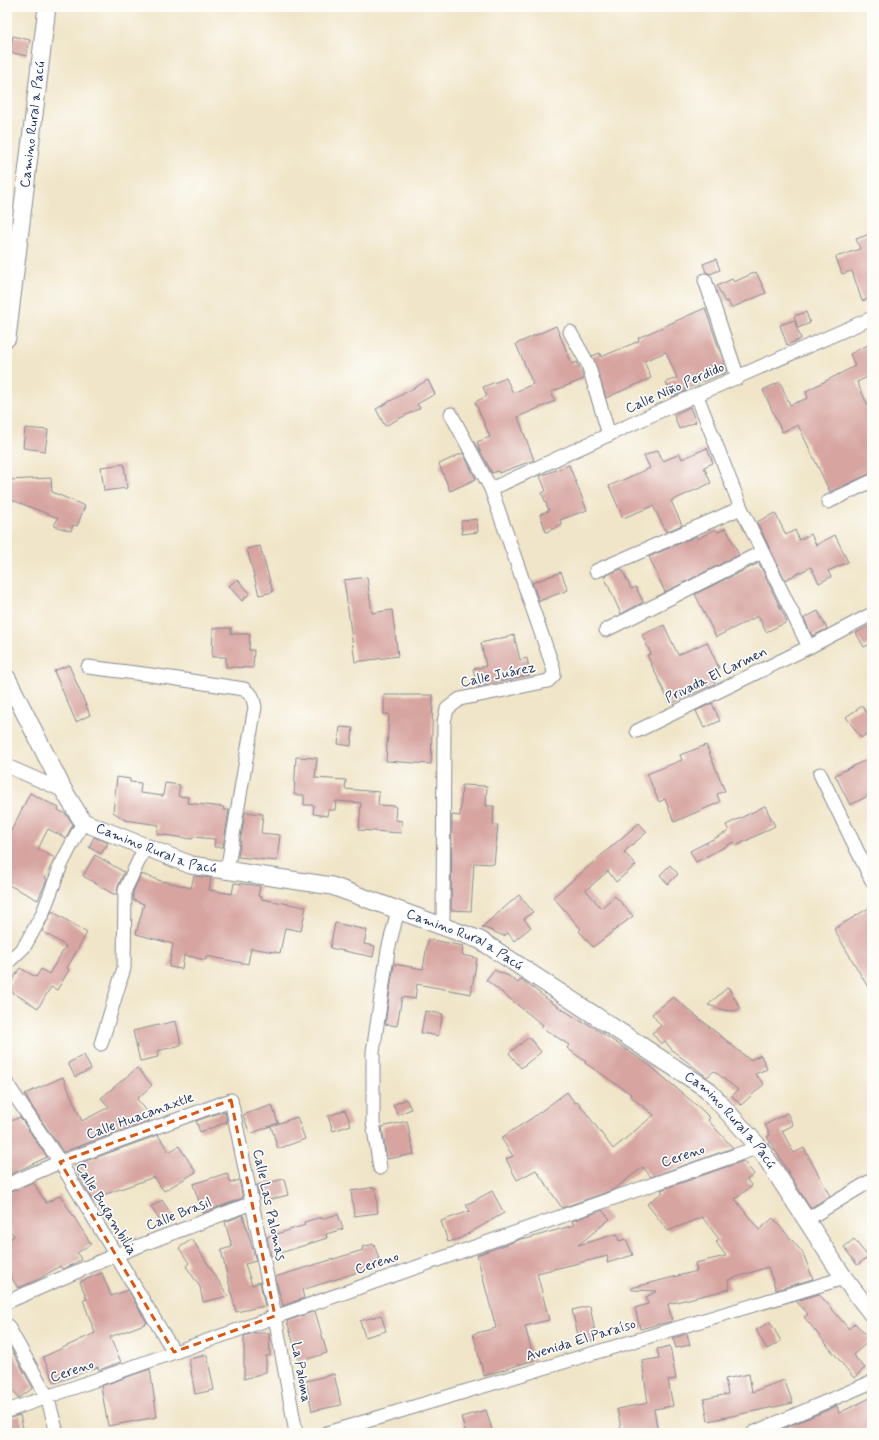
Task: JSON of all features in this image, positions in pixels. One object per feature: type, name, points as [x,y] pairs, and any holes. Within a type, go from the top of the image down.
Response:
[{"type":"street","name":"Camino Rural a Pacú","points":[[7,338],[48,7]]},
{"type":"street","points":[[705,280],[738,378]]},
{"type":"street","name":"Calle Niño Perdido","points":[[491,489],[608,435],[872,318]]},
{"type":"street","points":[[570,332],[588,364],[608,435]]},
{"type":"street","points":[[697,396],[741,508],[809,647]]},
{"type":"street","points":[[451,414],[491,489]]},
{"type":"street","points":[[828,502],[872,481]]},
{"type":"street","name":"Calle Juárez","points":[[443,926],[444,722],[447,709],[460,699],[548,681],[554,675],[553,667],[491,489]]},
{"type":"street","points":[[596,570],[741,508]]},
{"type":"street","points":[[606,630],[762,552]]},
{"type":"street","name":"Privada El Carmen","points":[[637,731],[809,647],[872,614]]},
{"type":"street","points":[[88,667],[244,689],[252,696],[254,707],[227,871]]},
{"type":"street","name":"Camino Rural a Pacú","points":[[7,678],[64,791],[83,822],[191,865],[332,886],[480,940],[707,1089],[758,1147],[844,1278],[872,1314]]},
{"type":"street","points":[[7,766],[64,791]]},
{"type":"street","points":[[820,774],[872,881]]},
{"type":"street","points":[[7,963],[24,947],[42,915],[61,865],[83,822]]},
{"type":"street","points":[[101,1044],[124,968],[125,890],[145,847]]},
{"type":"street","points":[[380,1168],[373,1122],[373,1052],[388,950],[398,910]]},
{"type":"street","name":"Calle Bugambilia","points":[[7,1084],[60,1162],[174,1352]]},
{"type":"street","name":"Calle Huacanaxtle","points":[[7,1185],[60,1162],[231,1100]]},
{"type":"street","name":"Calle Las Palomas","points":[[231,1100],[275,1316]]},
{"type":"street","name":"Cereno","points":[[7,1410],[758,1147]]},
{"type":"street","points":[[806,1220],[872,1180]]},
{"type":"street","name":"Calle Brasil","points":[[7,1302],[115,1255],[252,1203]]},
{"type":"street","name":"Avenida El Paraíso","points":[[327,1433],[844,1278]]},
{"type":"street","name":"La Paloma","points":[[275,1316],[296,1433]]},
{"type":"street","points":[[7,1325],[47,1396],[56,1433]]},
{"type":"street","points":[[753,1433],[872,1382]]},
{"type":"highlighted area","points":[[231,1100],[275,1316],[174,1352],[60,1162]]},
{"type":"building","points":[[13,36],[30,40],[26,56],[9,52]]},
{"type":"building","points":[[872,233],[872,298],[862,301],[852,271],[842,274],[836,257],[860,249],[856,239]]},
{"type":"building","points":[[716,259],[720,270],[710,274],[706,272],[703,264]]},
{"type":"building","points":[[756,272],[766,293],[731,308],[728,301],[725,302],[717,286],[732,279],[734,282]]},
{"type":"building","points":[[705,308],[727,372],[685,389],[686,391],[672,397],[666,382],[677,378],[666,352],[644,361],[651,378],[606,398],[592,356],[600,353],[601,357],[639,341],[638,338]]},
{"type":"building","points":[[806,312],[810,323],[798,328],[794,316]]},
{"type":"building","points":[[794,320],[801,339],[787,345],[780,325]]},
{"type":"building","points":[[556,326],[572,364],[577,362],[584,379],[551,392],[555,401],[518,417],[534,460],[499,473],[498,471],[492,473],[478,447],[477,442],[490,437],[475,402],[487,396],[483,387],[506,378],[513,393],[533,384],[516,344]]},
{"type":"building","points":[[872,343],[872,375],[857,382],[872,414],[872,473],[830,492],[798,425],[782,432],[763,390],[780,382],[790,405],[808,398],[806,391],[855,366],[850,354]]},
{"type":"building","points":[[428,380],[435,394],[417,404],[420,408],[385,426],[376,409]]},
{"type":"building","points":[[690,407],[696,422],[679,429],[674,415]]},
{"type":"building","points":[[25,428],[48,430],[45,451],[23,448]]},
{"type":"building","points":[[707,448],[713,463],[704,467],[711,483],[671,501],[682,525],[666,532],[653,506],[623,518],[609,486],[650,468],[644,456],[658,450],[663,461],[680,454],[682,459]]},
{"type":"building","points":[[463,453],[476,479],[450,491],[439,464]]},
{"type":"building","points":[[124,464],[127,488],[104,491],[101,467]]},
{"type":"building","points":[[569,465],[587,510],[560,520],[562,525],[546,532],[540,514],[549,511],[542,493],[546,491],[540,476]]},
{"type":"building","points":[[51,478],[52,492],[85,506],[77,526],[73,525],[71,531],[54,526],[58,518],[7,498],[7,480]]},
{"type":"building","points":[[775,513],[786,535],[795,530],[799,540],[811,534],[816,545],[835,535],[848,562],[828,571],[831,577],[819,583],[811,567],[785,580],[757,522]]},
{"type":"building","points":[[477,519],[478,532],[462,534],[461,521]]},
{"type":"building","points":[[726,528],[739,555],[665,592],[649,557],[696,536],[697,539],[716,529],[718,532]]},
{"type":"building","points":[[260,546],[273,592],[259,595],[247,549]]},
{"type":"building","points":[[759,563],[787,622],[766,632],[758,616],[716,637],[695,594]]},
{"type":"building","points":[[622,569],[631,589],[636,587],[643,602],[621,614],[604,576]]},
{"type":"building","points":[[561,572],[568,590],[539,601],[532,583]]},
{"type":"building","points":[[367,577],[372,613],[392,610],[398,656],[355,662],[344,580]]},
{"type":"building","points":[[237,579],[250,593],[242,601],[229,586]]},
{"type":"building","points":[[818,611],[827,629],[812,636],[804,618]]},
{"type":"building","points":[[872,624],[872,643],[864,647],[856,633]]},
{"type":"building","points":[[664,625],[678,655],[707,642],[719,668],[710,672],[715,684],[670,704],[647,655],[651,654],[642,635]]},
{"type":"building","points":[[213,628],[231,628],[231,634],[250,634],[249,650],[254,650],[253,668],[226,667],[226,657],[212,657]]},
{"type":"building","points":[[514,635],[520,660],[527,658],[530,675],[477,687],[473,669],[486,666],[481,643]]},
{"type":"building","points":[[69,665],[90,715],[76,722],[54,671]]},
{"type":"building","points":[[384,695],[433,695],[431,764],[386,761],[389,714],[384,714]]},
{"type":"building","points":[[712,703],[720,721],[704,728],[696,711]]},
{"type":"building","points":[[862,706],[872,721],[872,730],[861,738],[846,717]]},
{"type":"building","points":[[340,727],[353,728],[351,746],[338,744]]},
{"type":"building","points":[[706,745],[725,791],[717,794],[720,802],[674,822],[665,799],[659,802],[647,774],[682,760],[680,755]]},
{"type":"building","points":[[296,757],[317,758],[315,778],[346,780],[345,789],[379,792],[378,805],[396,806],[395,820],[402,821],[401,833],[359,830],[361,803],[336,801],[335,810],[328,810],[327,816],[313,814],[314,805],[304,805],[304,795],[294,795]]},
{"type":"building","points":[[872,757],[872,794],[850,805],[835,775]]},
{"type":"building","points":[[117,777],[130,779],[130,782],[141,783],[140,793],[163,796],[165,783],[180,785],[178,796],[188,797],[187,803],[224,807],[223,810],[229,810],[223,847],[214,847],[215,839],[193,837],[192,839],[157,834],[159,825],[125,820],[113,812]]},
{"type":"building","points":[[462,785],[487,786],[486,806],[494,806],[493,825],[498,825],[494,864],[474,863],[471,911],[451,910],[452,815],[460,816]]},
{"type":"building","points":[[30,793],[59,808],[58,810],[66,814],[73,824],[66,838],[48,829],[38,849],[55,858],[45,878],[47,879],[38,900],[7,884],[7,839]]},
{"type":"building","points":[[765,806],[775,826],[736,846],[734,842],[696,862],[690,851],[729,831],[726,825]]},
{"type":"building","points":[[245,812],[263,814],[261,833],[280,835],[277,861],[238,857]]},
{"type":"building","points":[[639,823],[647,832],[624,852],[636,865],[616,882],[608,871],[586,890],[601,908],[615,896],[633,916],[593,947],[579,931],[581,929],[553,897]]},
{"type":"building","points":[[94,837],[108,843],[101,854],[89,847]]},
{"type":"building","points":[[95,855],[124,872],[117,894],[113,894],[83,876]]},
{"type":"building","points":[[670,865],[678,874],[668,884],[660,875]]},
{"type":"building","points":[[141,874],[164,882],[191,888],[194,876],[211,878],[209,890],[232,894],[234,883],[260,886],[258,896],[262,897],[261,899],[306,907],[301,931],[285,928],[280,953],[251,948],[248,964],[206,956],[206,960],[184,955],[182,969],[169,967],[173,944],[136,934],[144,904],[133,900],[133,892]]},
{"type":"building","points":[[519,895],[533,912],[524,919],[531,927],[514,941],[508,933],[504,936],[482,927]]},
{"type":"building","points":[[872,906],[872,994],[834,929]]},
{"type":"building","points":[[52,911],[87,933],[67,968],[69,970],[57,990],[51,987],[38,1008],[7,989],[20,968],[36,977],[41,969],[49,974],[66,946],[42,931]]},
{"type":"building","points":[[335,923],[367,930],[364,944],[375,946],[373,957],[330,948]]},
{"type":"building","points":[[428,939],[463,946],[462,955],[477,958],[471,994],[417,984],[415,999],[402,997],[397,1026],[385,1024],[394,964],[423,969]]},
{"type":"building","points":[[494,970],[509,976],[518,983],[521,979],[554,1004],[584,1023],[585,1022],[648,1064],[702,1110],[710,1118],[708,1120],[733,1148],[651,1177],[643,1167],[613,1190],[562,1208],[536,1170],[517,1180],[506,1159],[513,1156],[501,1138],[532,1118],[567,1092],[575,1103],[578,1102],[613,1149],[654,1115],[630,1096],[631,1094],[585,1063],[586,1062],[567,1048],[569,1045],[541,1027],[543,1025],[486,980]]},
{"type":"building","points":[[728,987],[741,1009],[733,1011],[724,1010],[708,1005]]},
{"type":"building","points":[[673,997],[750,1060],[761,1055],[767,1069],[755,1074],[764,1084],[741,1105],[732,1096],[738,1090],[714,1071],[707,1077],[673,1051],[665,1041],[661,1044],[652,1033],[661,1026],[652,1014]]},
{"type":"building","points":[[425,1011],[443,1014],[438,1036],[421,1033]]},
{"type":"building","points":[[176,1021],[181,1045],[157,1051],[158,1057],[140,1061],[133,1031]]},
{"type":"building","points":[[529,1037],[541,1052],[521,1068],[509,1053]]},
{"type":"building","points":[[84,1055],[91,1069],[75,1077],[68,1063]]},
{"type":"building","points":[[137,1068],[152,1085],[137,1099],[152,1117],[148,1120],[149,1121],[63,1152],[25,1094],[63,1077],[82,1121],[109,1107],[101,1098]]},
{"type":"building","points":[[406,1099],[411,1109],[398,1115],[393,1105]]},
{"type":"building","points":[[272,1105],[278,1123],[250,1134],[243,1115]]},
{"type":"building","points":[[345,1110],[351,1125],[333,1131],[328,1116]]},
{"type":"building","points":[[225,1111],[227,1122],[200,1132],[196,1121]]},
{"type":"building","points":[[787,1113],[793,1125],[782,1131],[794,1153],[804,1148],[830,1196],[810,1208],[767,1137],[770,1135],[765,1125]]},
{"type":"building","points":[[20,1117],[47,1157],[7,1176],[7,1123]]},
{"type":"building","points":[[297,1117],[305,1139],[278,1149],[271,1126]]},
{"type":"building","points":[[407,1121],[414,1154],[387,1159],[382,1127]]},
{"type":"building","points":[[158,1135],[169,1152],[179,1146],[196,1172],[164,1191],[154,1177],[92,1199],[80,1179],[75,1165]]},
{"type":"building","points":[[743,1161],[754,1174],[747,1180],[752,1186],[735,1199],[759,1230],[773,1218],[803,1253],[813,1279],[776,1290],[768,1267],[728,1280],[730,1289],[668,1304],[672,1321],[640,1329],[635,1308],[648,1304],[646,1297],[657,1291],[632,1290],[631,1288],[697,1271],[695,1263],[726,1256],[716,1242],[719,1239],[702,1217],[668,1231],[647,1204],[663,1192],[661,1190]]},
{"type":"building","points":[[227,1173],[231,1183],[239,1180],[243,1198],[203,1213],[193,1184]]},
{"type":"building","points":[[284,1179],[288,1195],[264,1201],[263,1194],[259,1196],[257,1185]]},
{"type":"building","points":[[33,1182],[46,1203],[60,1195],[91,1244],[77,1253],[81,1259],[74,1264],[62,1269],[60,1266],[39,1279],[18,1288],[7,1271],[7,1241],[14,1236],[7,1225],[7,1193]]},
{"type":"building","points":[[375,1187],[378,1213],[354,1216],[351,1191]]},
{"type":"building","points":[[492,1191],[504,1213],[459,1239],[448,1242],[441,1221],[470,1211],[466,1205]]},
{"type":"building","points":[[162,1200],[173,1217],[162,1224],[151,1207]]},
{"type":"building","points":[[602,1210],[610,1219],[578,1245],[617,1234],[619,1241],[626,1239],[633,1255],[607,1263],[608,1256],[537,1273],[549,1320],[525,1326],[534,1360],[484,1376],[473,1334],[496,1328],[477,1255],[524,1238],[526,1239],[574,1225],[572,1221]]},
{"type":"building","points":[[338,1214],[343,1229],[326,1234],[327,1238],[271,1256],[267,1237],[305,1225],[304,1222]]},
{"type":"building","points":[[243,1215],[256,1261],[245,1264],[252,1285],[260,1282],[265,1306],[236,1312],[221,1250],[232,1247],[225,1222]]},
{"type":"building","points":[[192,1239],[228,1296],[203,1302],[200,1287],[186,1266],[189,1263],[179,1248]]},
{"type":"building","points":[[854,1239],[868,1257],[857,1265],[844,1247]]},
{"type":"building","points":[[374,1244],[381,1265],[302,1290],[304,1298],[283,1306],[275,1277],[363,1250],[362,1247]]},
{"type":"building","points":[[102,1273],[111,1296],[128,1290],[147,1323],[110,1337],[121,1362],[99,1370],[98,1367],[55,1383],[43,1357],[95,1333],[83,1300],[87,1299],[80,1282]]},
{"type":"building","points":[[819,1294],[849,1329],[855,1323],[870,1340],[853,1355],[865,1368],[854,1378],[804,1317],[808,1314],[796,1301]]},
{"type":"building","points":[[590,1306],[595,1340],[580,1344],[572,1310]]},
{"type":"building","points":[[315,1311],[327,1353],[299,1362],[287,1321]]},
{"type":"building","points":[[381,1315],[386,1331],[365,1337],[360,1321]]},
{"type":"building","points":[[770,1322],[781,1341],[767,1349],[756,1330]]},
{"type":"building","points":[[253,1333],[269,1333],[270,1356],[266,1356],[266,1372],[244,1379],[244,1336]]},
{"type":"building","points":[[687,1334],[690,1345],[676,1348],[673,1338]]},
{"type":"building","points":[[7,1342],[33,1388],[19,1398],[7,1382]]},
{"type":"building","points":[[670,1346],[676,1379],[668,1380],[673,1406],[654,1409],[658,1433],[622,1433],[617,1409],[648,1403],[642,1361],[659,1358],[657,1349]]},
{"type":"building","points":[[207,1355],[214,1390],[195,1394],[189,1359]]},
{"type":"building","points":[[150,1369],[157,1417],[108,1426],[101,1386]]},
{"type":"building","points":[[334,1374],[341,1405],[312,1411],[306,1381]]},
{"type":"building","points":[[749,1374],[752,1392],[784,1380],[793,1403],[708,1421],[704,1399],[728,1394],[725,1379]]},
{"type":"building","points":[[872,1397],[872,1425],[868,1427],[870,1433],[773,1433],[837,1406],[839,1413]]},
{"type":"building","points":[[486,1410],[493,1433],[466,1433],[461,1417]]},
{"type":"building","points":[[20,1415],[24,1433],[7,1433],[7,1419]]}]
